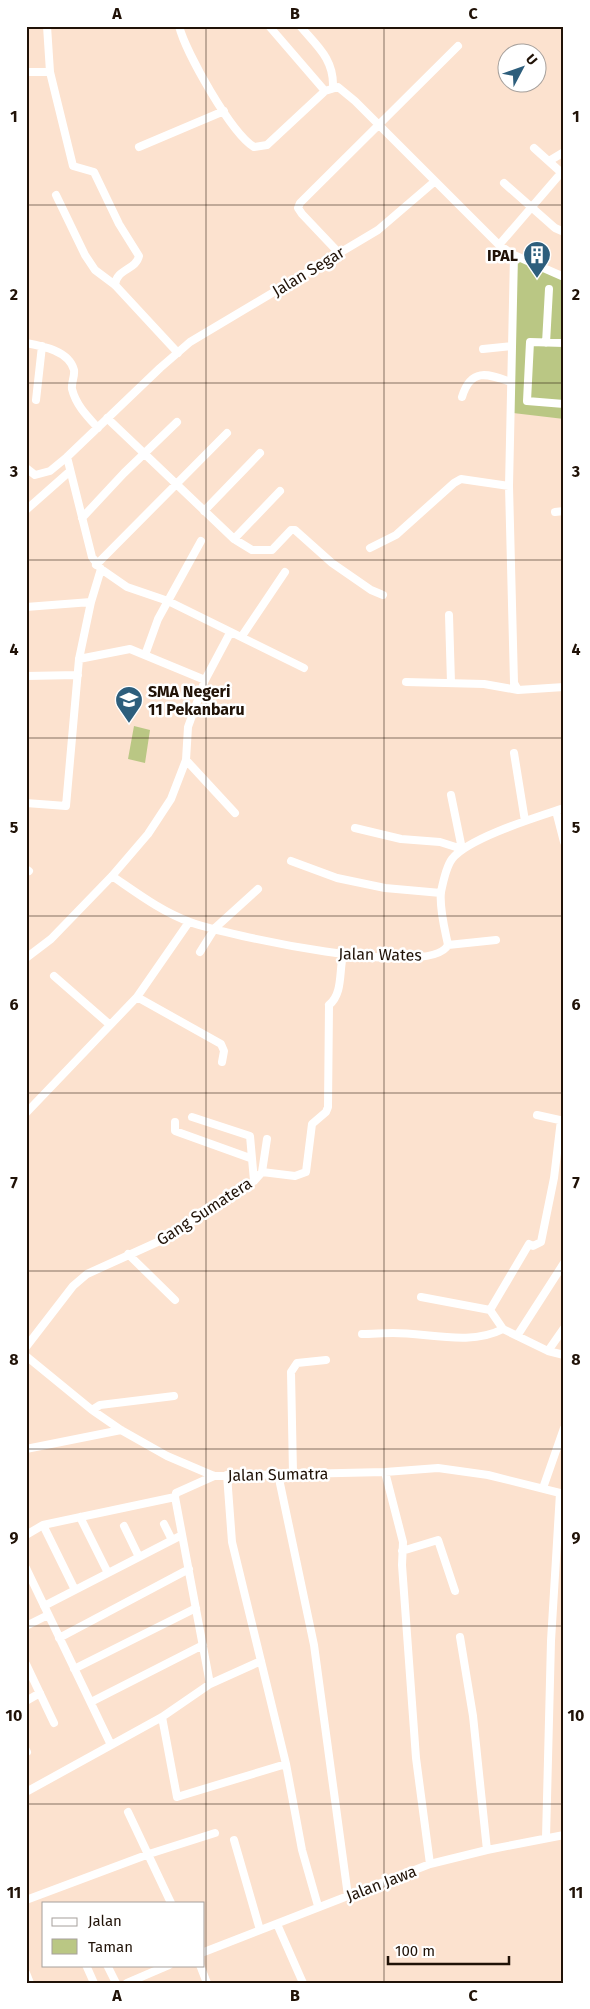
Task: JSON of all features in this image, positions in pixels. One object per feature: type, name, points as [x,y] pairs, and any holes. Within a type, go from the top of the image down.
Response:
[{"type":"street","points":[[47,26],[50,72],[73,166],[94,172],[119,224],[139,256],[137,262],[118,275],[115,285]]},
{"type":"street","points":[[179,26],[200,74],[237,133],[254,147],[267,145],[325,91],[333,87],[341,89],[499,246],[514,255],[564,277]]},
{"type":"street","points":[[269,26],[325,91]]},
{"type":"street","points":[[300,26],[331,64],[334,72],[333,87]]},
{"type":"street","points":[[338,252],[298,208],[300,203],[458,46]]},
{"type":"street","points":[[26,72],[50,72]]},
{"type":"street","points":[[139,147],[224,111]]},
{"type":"street","points":[[499,246],[562,174],[534,148]]},
{"type":"street","points":[[549,161],[564,152]]},
{"type":"street","name":"Jalan Segar","points":[[26,468],[35,476],[42,475],[67,458],[107,418],[190,342],[338,252],[378,230],[433,180]]},
{"type":"street","points":[[504,183],[564,232]]},
{"type":"street","points":[[56,195],[85,255],[95,270],[115,285],[178,353]]},
{"type":"street","points":[[514,255],[509,486],[514,683],[518,690]]},
{"type":"street","points":[[546,342],[549,290]]},
{"type":"street","points":[[564,343],[530,342],[527,401],[564,404]]},
{"type":"street","points":[[26,343],[42,346],[69,359],[74,372],[72,388],[80,409],[98,428]]},
{"type":"street","points":[[36,400],[42,346]]},
{"type":"street","points":[[483,349],[512,346]]},
{"type":"street","points":[[462,397],[467,384],[474,377],[483,374],[511,382]]},
{"type":"street","points":[[107,418],[234,539],[252,550],[267,552],[276,547],[291,530],[295,530],[332,564],[371,590],[383,595]]},
{"type":"street","points":[[82,518],[143,454],[177,422]]},
{"type":"street","points":[[98,567],[175,484],[227,433]]},
{"type":"street","points":[[204,511],[260,452]]},
{"type":"street","points":[[26,803],[66,806],[79,659],[98,567],[82,518],[67,458]]},
{"type":"street","points":[[26,510],[69,472]]},
{"type":"street","points":[[370,548],[396,535],[454,483],[461,479],[509,486]]},
{"type":"street","points":[[234,539],[280,491]]},
{"type":"street","points":[[555,512],[564,511]]},
{"type":"street","points":[[145,655],[168,601],[200,541]]},
{"type":"street","points":[[98,567],[127,587],[168,601],[304,668]]},
{"type":"street","points":[[242,636],[285,572]]},
{"type":"street","points":[[26,607],[91,602]]},
{"type":"street","points":[[449,615],[451,683]]},
{"type":"street","points":[[26,958],[51,939],[112,876],[148,834],[171,799],[186,760],[188,726],[204,680],[230,633]]},
{"type":"street","points":[[79,659],[130,649],[204,680]]},
{"type":"street","points":[[26,676],[78,675]]},
{"type":"street","points":[[406,682],[484,684],[518,690],[564,688]]},
{"type":"street","points":[[514,753],[525,821]]},
{"type":"street","points":[[186,760],[235,813]]},
{"type":"street","points":[[451,795],[462,849]]},
{"type":"street","points":[[448,946],[441,893],[449,864],[462,849],[525,821],[560,810],[564,842]]},
{"type":"street","points":[[355,828],[401,839],[440,842],[462,849]]},
{"type":"street","points":[[291,861],[337,878],[385,888],[441,893]]},
{"type":"street","name":"Jalan Wates","points":[[112,876],[164,911],[189,922],[280,944],[343,955],[406,958],[439,954],[448,946],[496,940]]},
{"type":"street","points":[[200,952],[215,928],[258,889]]},
{"type":"street","points":[[26,1112],[137,997],[189,922]]},
{"type":"street","name":"Gang Sumatera","points":[[26,1348],[73,1286],[86,1274],[162,1240],[254,1181],[262,1172],[300,1176],[308,1169],[312,1124],[326,1112],[328,1107],[326,1004],[335,1000],[338,993],[343,955]]},
{"type":"street","points":[[54,976],[109,1024]]},
{"type":"street","points":[[137,997],[221,1044],[224,1051],[222,1062]]},
{"type":"street","points":[[490,1310],[529,1244],[533,1246],[541,1242],[554,1178],[562,1120],[537,1115]]},
{"type":"street","points":[[192,1116],[250,1136],[250,1158],[254,1181]]},
{"type":"street","points":[[175,1122],[175,1131],[250,1158]]},
{"type":"street","points":[[262,1172],[267,1138]]},
{"type":"street","points":[[128,1254],[175,1300]]},
{"type":"street","points":[[517,1336],[564,1263]]},
{"type":"street","points":[[421,1297],[490,1310],[503,1329],[548,1351],[564,1355]]},
{"type":"street","points":[[548,1351],[564,1328]]},
{"type":"street","points":[[362,1334],[393,1333],[471,1338],[491,1336],[503,1329]]},
{"type":"street","name":"Jalan Sumatra","points":[[26,1356],[92,1410],[121,1430],[166,1456],[214,1476],[446,1469],[488,1475],[562,1493]]},
{"type":"street","points":[[293,1473],[291,1372],[297,1364],[326,1360]]},
{"type":"street","points":[[92,1410],[100,1405],[174,1396]]},
{"type":"street","points":[[543,1488],[564,1428]]},
{"type":"street","points":[[26,1449],[121,1430]]},
{"type":"street","points":[[384,1472],[403,1542],[402,1551],[416,1758],[430,1864]]},
{"type":"street","points":[[278,1474],[314,1645],[348,1896]]},
{"type":"street","points":[[227,1475],[232,1542],[286,1764],[302,1850],[318,1906]]},
{"type":"street","points":[[26,1536],[43,1524],[175,1496],[183,1488],[214,1476]]},
{"type":"street","points":[[546,1838],[551,1641],[562,1493]]},
{"type":"street","points":[[175,1496],[210,1684]]},
{"type":"street","points":[[80,1517],[108,1573]]},
{"type":"street","points":[[43,1524],[75,1590]]},
{"type":"street","points":[[164,1524],[172,1540]]},
{"type":"street","points":[[124,1526],[139,1557]]},
{"type":"street","points":[[44,1606],[182,1535]]},
{"type":"street","points":[[402,1551],[438,1540],[455,1591]]},
{"type":"street","points":[[26,1568],[111,1745]]},
{"type":"street","points":[[59,1638],[189,1569]]},
{"type":"street","points":[[74,1669],[196,1608]]},
{"type":"street","points":[[26,1626],[48,1615]]},
{"type":"street","points":[[460,1637],[473,1716],[487,1850]]},
{"type":"street","points":[[91,1702],[203,1645]]},
{"type":"street","points":[[26,1792],[162,1717],[210,1684],[261,1660]]},
{"type":"street","points":[[26,1664],[54,1723]]},
{"type":"street","points":[[26,1701],[40,1693]]},
{"type":"street","points":[[162,1717],[177,1797],[286,1764]]},
{"type":"street","points":[[128,1812],[171,1902]]},
{"type":"street","points":[[26,1900],[149,1854],[215,1833]]},
{"type":"street","name":"Jalan Jawa","points":[[205,1952],[430,1864],[487,1850],[564,1835]]},
{"type":"street","points":[[234,1840],[260,1930]]},
{"type":"street","points":[[277,1924],[303,1983]]},
{"type":"street","points":[[86,1966],[94,1983]]},
{"type":"street","points":[[108,1966],[116,1983]]},
{"type":"street","points":[[127,1983],[167,1966]]},
{"type":"street","points":[[200,1966],[207,1983]]},
{"type":"street","points":[[26,1973],[30,1983]]},
{"type":"green space","points":[[516,258],[564,280],[564,419],[513,413]]},
{"type":"green space","points":[[134,726],[150,730],[145,763],[128,759]]},
{"type":"place","name":"IPAL","points":[[537,279]]},
{"type":"place","name":"SMA Negeri 11 Pekanbaru","points":[[129,724]]}]
